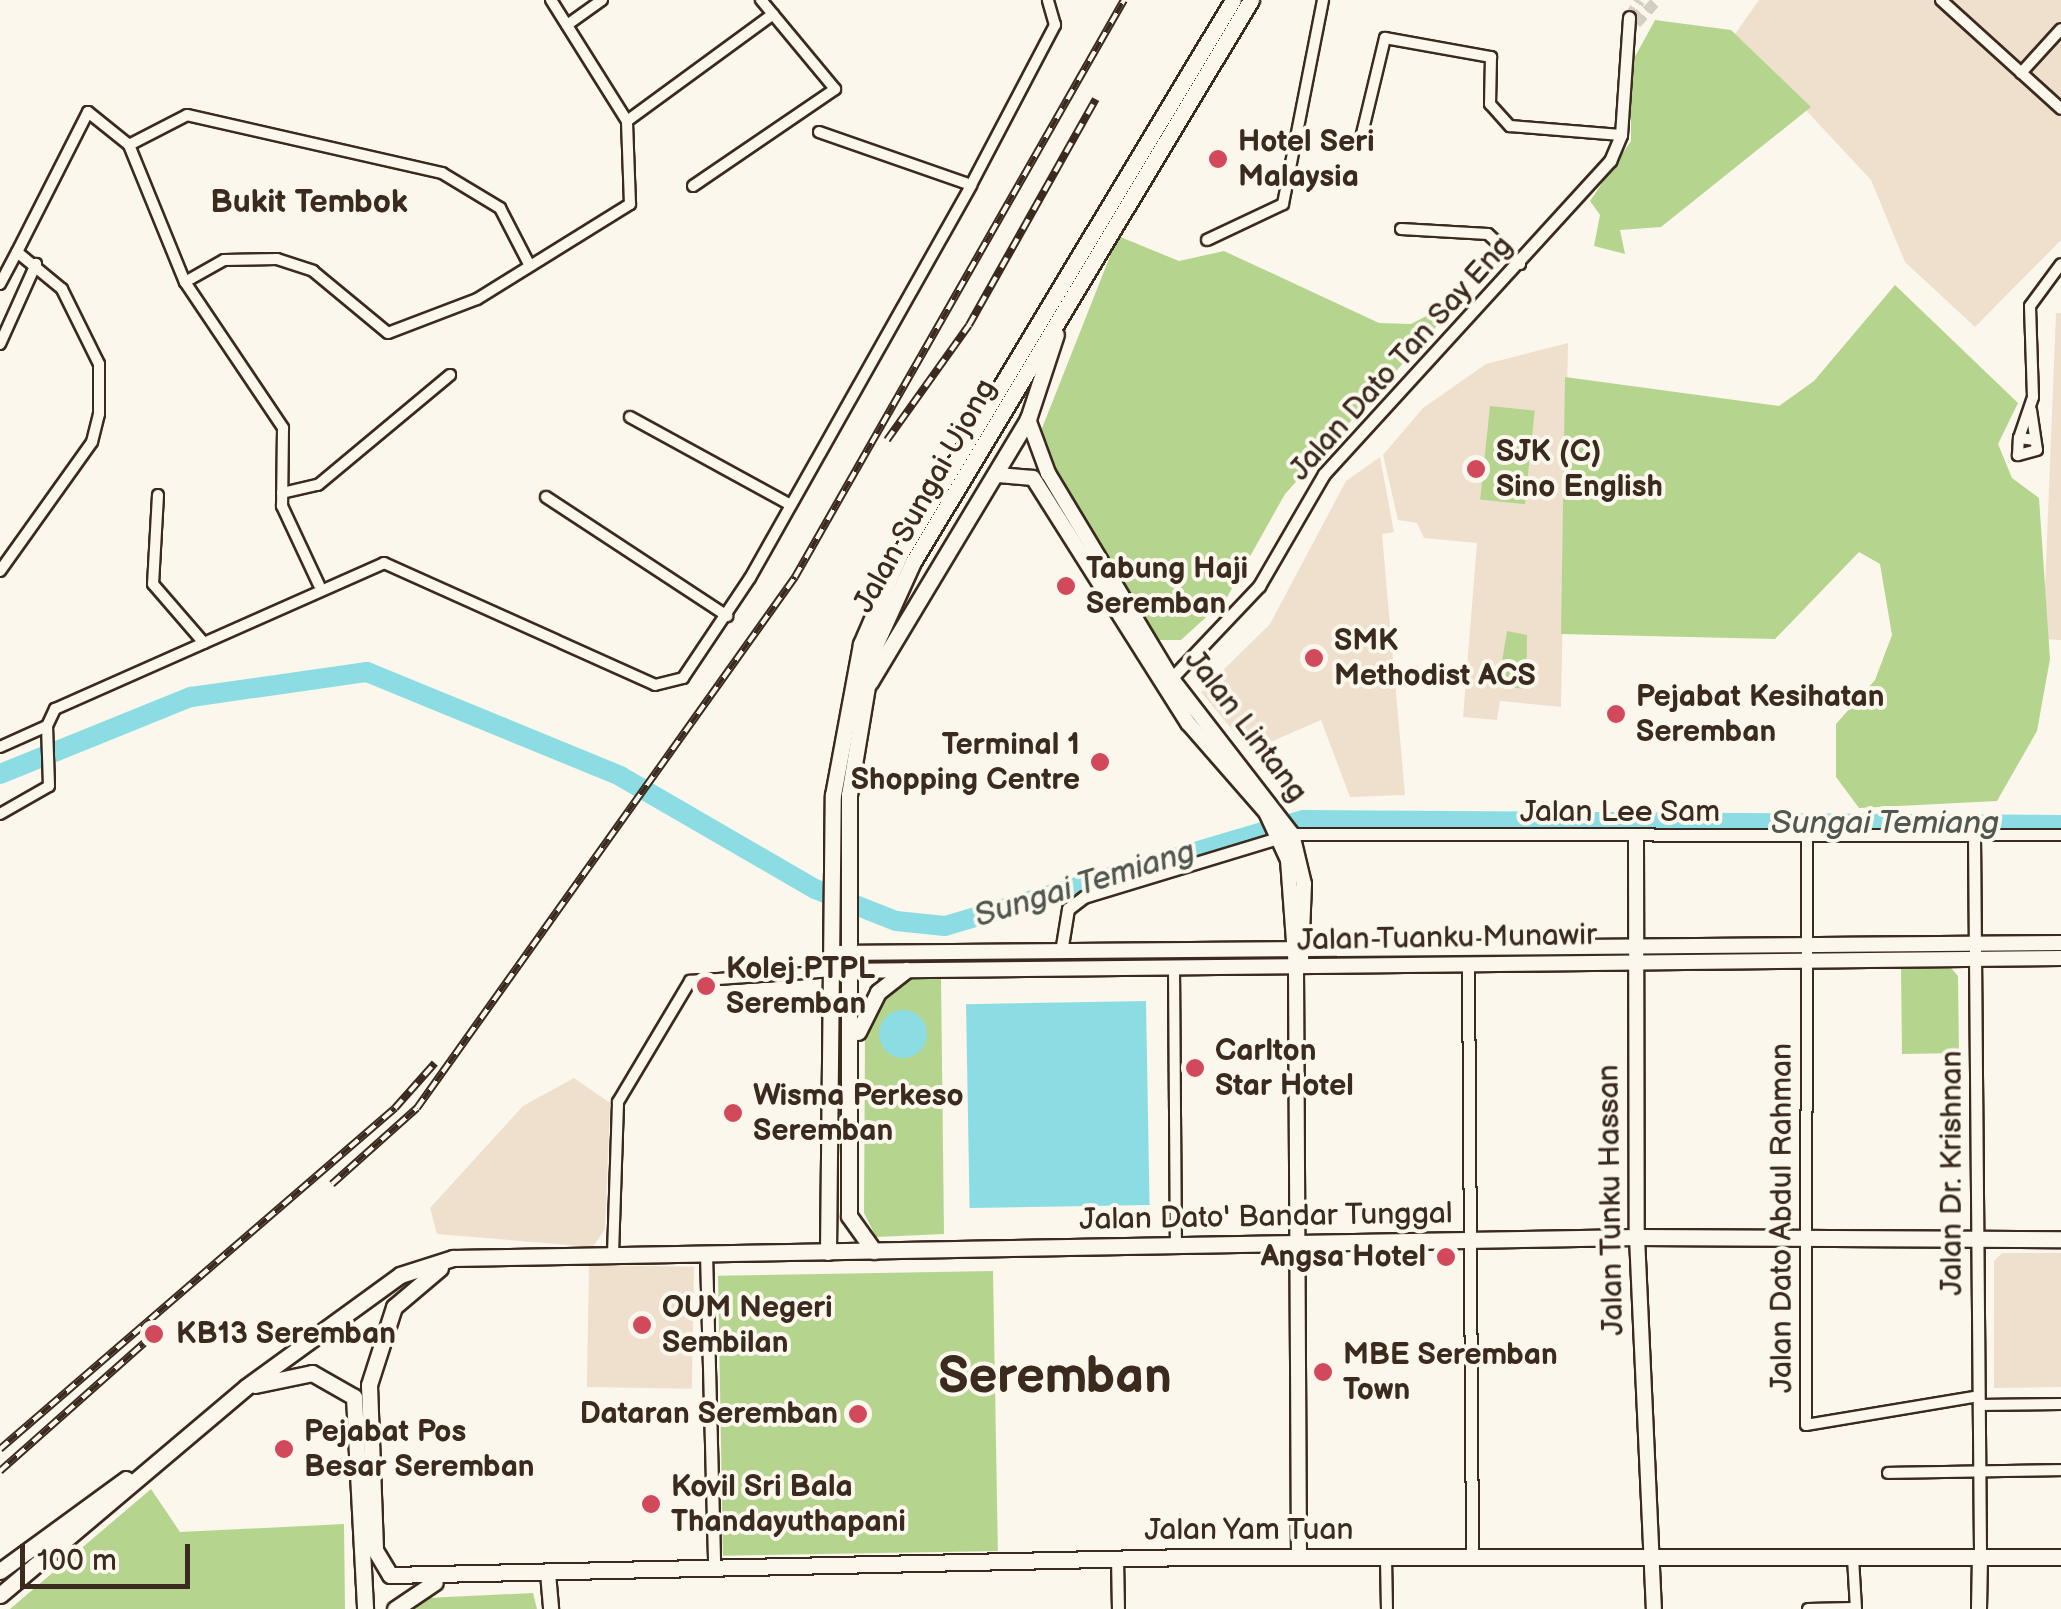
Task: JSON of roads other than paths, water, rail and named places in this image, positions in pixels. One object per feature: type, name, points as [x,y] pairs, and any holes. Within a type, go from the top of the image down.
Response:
[{"type":"highway","name":"Jalan Sungai Ujong","points":[[828,1252],[836,909],[835,764],[878,600],[1234,0]]},
{"type":"highway","name":"Jalan Sungai Ujong","points":[[874,1252],[848,1216],[854,878],[849,795],[861,696],[914,562],[1251,0]]},
{"type":"highway","points":[[861,696],[998,475],[1028,419],[1062,311]]},
{"type":"highway","points":[[852,1051],[868,1005],[906,970]]},
{"type":"highway","name":"Jalan Dato' Bandar Tunggal","points":[[471,1256],[1636,1236],[2061,1239]]},
{"type":"highway","points":[[0,1595],[246,1387],[400,1275],[471,1256]]},
{"type":"highway","name":"Jalan Yam Tuan","points":[[471,1256],[407,1290],[369,1385],[377,1562],[390,1576],[438,1580],[714,1567],[1117,1558],[1646,1561],[2061,1557]]},
{"type":"highway","points":[[246,1387],[312,1373],[354,1397],[365,1609]]},
{"type":"highway","points":[[0,1571],[162,1458]]},
{"type":"highway","points":[[394,1609],[438,1580]]},
{"type":"main road","name":"Jalan Lintang","points":[[1028,419],[1068,504],[1168,682]]},
{"type":"main road","name":"Jalan Lintang","points":[[998,475],[1033,478],[1168,682],[1284,831],[1299,950],[1299,1557]]},
{"type":"main road","points":[[1055,514],[1058,502],[1068,504]]},
{"type":"main road","name":"Jalan Tunku Hassan","points":[[1636,838],[1636,1236],[1646,1561],[1654,1609]]},
{"type":"main road","name":"Jalan Tuanku Munawir","points":[[834,971],[1636,962],[1807,951],[2061,943]]},
{"type":"main road","name":"Jalan Tuanku Munawir","points":[[834,953],[1636,946],[1807,951]]},
{"type":"main road","name":"Jalan Tuanku Munawir","points":[[1975,948],[2061,958]]},
{"type":"main road","points":[[1979,1609],[1980,1556]]},
{"type":"main road","points":[[548,1574],[550,1609]]},
{"type":"street","points":[[186,282],[224,260],[277,259],[313,270],[388,333],[477,299],[630,204],[627,122],[552,0]]},
{"type":"street","points":[[567,25],[602,0]]},
{"type":"street","points":[[693,186],[835,89],[762,0]]},
{"type":"street","points":[[0,814],[49,786],[54,761],[47,726],[55,708],[204,642],[319,585],[401,565],[480,611],[655,685],[682,678],[727,616],[787,503],[971,185],[1055,25],[1048,0]]},
{"type":"street","points":[[1207,240],[1283,204],[1323,0]]},
{"type":"street","points":[[1942,0],[2061,109]]},
{"type":"street","points":[[627,122],[773,14]]},
{"type":"street","points":[[1361,138],[1384,38],[1491,56],[1490,104],[1510,126],[1621,135],[1623,44],[1632,20]]},
{"type":"street","points":[[2022,73],[2061,29]]},
{"type":"street","points":[[0,284],[88,112],[129,145],[186,282],[284,428],[282,494],[319,585]]},
{"type":"street","points":[[129,145],[187,115],[442,174],[500,208],[530,266]]},
{"type":"street","points":[[819,132],[971,185]]},
{"type":"street","name":"Jalan Dato Tan Say Eng","points":[[1168,682],[1258,586],[1324,474],[1520,264],[1621,135]]},
{"type":"street","points":[[1401,228],[1488,234],[1520,264]]},
{"type":"street","points":[[0,571],[92,442],[104,387],[62,289],[17,252]]},
{"type":"street","points":[[0,344],[36,264]]},
{"type":"street","points":[[2031,410],[2018,438],[2024,458],[2036,453],[2027,319],[2061,264]]},
{"type":"street","points":[[282,494],[318,485],[450,375]]},
{"type":"street","points":[[630,417],[787,503]]},
{"type":"street","points":[[2018,438],[2036,440]]},
{"type":"street","points":[[158,495],[153,584],[204,642]]},
{"type":"street","points":[[546,496],[727,616]]},
{"type":"street","points":[[0,747],[47,726]]},
{"type":"street","name":"Jalan Lee Sam","points":[[1060,952],[1068,909],[1084,896],[1284,831],[1636,838],[1974,835]]},
{"type":"street","points":[[1975,948],[1974,835],[2061,835]]},
{"type":"street","name":"Jalan Dato Abdul Rahman","points":[[1807,837],[1806,1424],[1979,1401]]},
{"type":"street","name":"Jalan Dr. Krishnan","points":[[1975,948],[1980,1556]]},
{"type":"street","points":[[1468,965],[1472,1559]]},
{"type":"street","points":[[1174,969],[1176,1246]]},
{"type":"street","points":[[613,1254],[618,1102],[690,981],[834,971]]},
{"type":"street","points":[[706,1253],[714,1567]]},
{"type":"street","points":[[1979,1401],[2061,1404]]},
{"type":"street","points":[[1888,1472],[2061,1470]]},
{"type":"street","points":[[1117,1558],[1118,1609]]},
{"type":"street","points":[[1386,1558],[1387,1609]]},
{"type":"street","points":[[1808,1609],[1855,1609],[1854,1558]]},
{"type":"water","points":[[1146,1001],[1150,1205],[970,1208],[966,1004]]},
{"type":"water","points":[[903,1010],[920,1017],[927,1034],[920,1051],[903,1058],[886,1051],[879,1034],[886,1017]]},
{"type":"waterway","name":"Sungai Temiang","points":[[0,774],[191,697],[367,672],[620,776],[815,889],[896,921],[945,926],[1304,820],[2061,825]]},
{"type":"tunnel","points":[[1629,17],[1640,0]]},
{"type":"tunnel","points":[[1636,23],[1657,0]]},
{"type":"railway","points":[[332,1184],[417,1108],[795,577],[1124,0]]},
{"type":"railway","points":[[887,440],[969,325],[1096,99]]},
{"type":"railway","points":[[0,1449],[395,1108],[435,1063]]},
{"type":"railway","points":[[0,1471],[161,1328]]},
{"type":"place","name":"Hotel Seri Malaysia","points":[[1218,159]]},
{"type":"place","name":"SJK (C) Sino English","points":[[1476,469]]},
{"type":"place","name":"Tabung Haji Seremban","points":[[1066,586]]},
{"type":"place","name":"SMK Methodist ACS","points":[[1314,658]]},
{"type":"place","name":"Pejabat Kesihatan Seremban","points":[[1616,714]]},
{"type":"place","name":"Terminal 1 Shopping Centre","points":[[1100,762]]},
{"type":"place","name":"Kolej PTPL Seremban","points":[[706,986]]},
{"type":"place","name":"Carlton Star Hotel","points":[[1195,1068]]},
{"type":"place","name":"Wisma Perkeso Seremban","points":[[733,1113]]},
{"type":"place","name":"Angsa Hotel","points":[[1446,1257]]},
{"type":"place","name":"OUM Negeri Sembilan","points":[[642,1325]]},
{"type":"place","name":"KB13 Seremban","points":[[154,1334]]},
{"type":"place","name":"MBE Seremban Town","points":[[1323,1372]]},
{"type":"place","name":"Dataran Seremban","points":[[858,1414]]},
{"type":"place","name":"Pejabat Pos Besar Seremban","points":[[284,1449]]},
{"type":"place","name":"Kovil Sri Bala Thandayuthapani","points":[[651,1504]]},
{"type":"district","name":"Bukit Tembok","points":[[309,203]]},
{"type":"district","name":"Seremban","points":[[1055,1378]]}]
